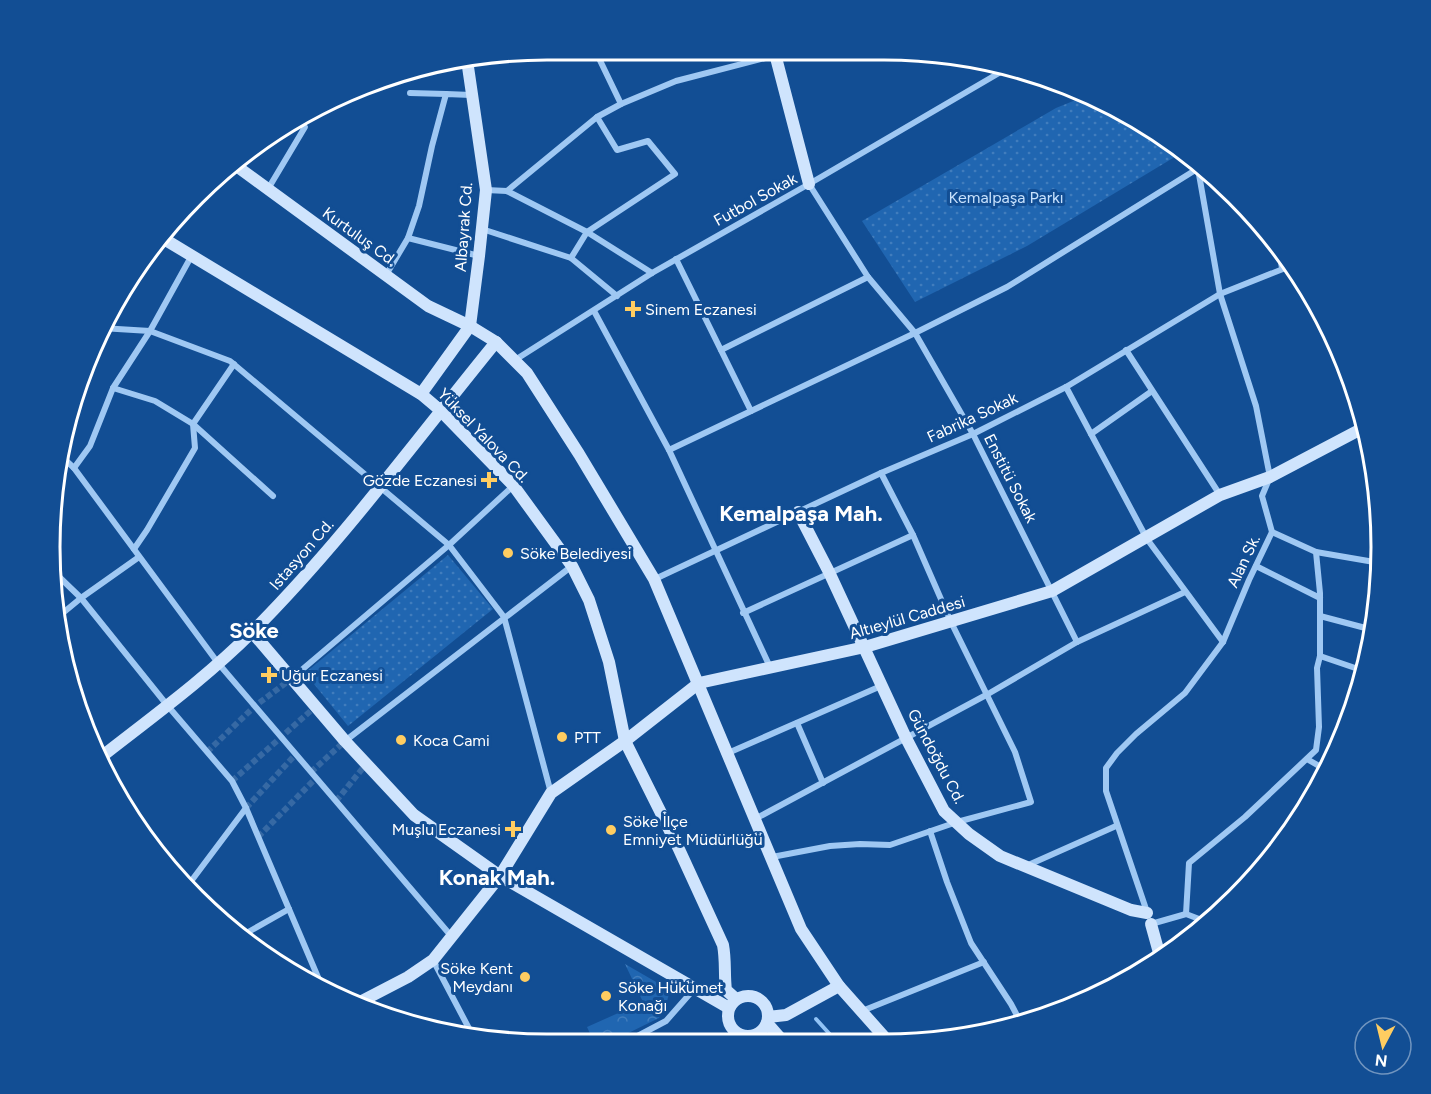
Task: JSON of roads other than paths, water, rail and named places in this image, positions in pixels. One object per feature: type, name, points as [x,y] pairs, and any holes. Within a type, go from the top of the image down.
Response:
[{"type":"main road","points":[[777,60],[809,184]]},
{"type":"main road","name":"Albayrak Cd.","points":[[468,66],[486,190],[470,326]]},
{"type":"main road","name":"Kurtuluş Cd.","points":[[240,170],[428,306],[470,326],[495,342],[527,373],[654,579],[801,929],[839,986],[882,1034]]},
{"type":"main road","name":"Yüksel Yalova Cd.","points":[[169,242],[421,394],[440,410],[513,485],[572,566],[589,600],[609,662],[625,741],[678,847],[723,945],[726,961],[724,976],[726,990],[733,1003]]},
{"type":"main road","points":[[421,394],[470,326]]},
{"type":"main road","name":"Istasyon Cd.","points":[[106,753],[218,663],[252,632],[309,572],[495,342]]},
{"type":"main road","name":"Altıeylül Caddesi","points":[[366,999],[408,977],[434,960],[500,876],[551,793],[625,741],[699,683],[865,647],[1052,591],[1220,495],[1270,477],[1357,431]]},
{"type":"main road","name":"Gündoğdu Cd.","points":[[798,512],[865,647],[906,738],[944,811],[969,834],[1000,856],[1149,919]]},
{"type":"main road","points":[[252,632],[345,741],[414,815],[500,876],[695,988],[733,1003],[749,995],[761,1000],[768,1011],[768,1020],[757,1034]]},
{"type":"main road","points":[[1149,919],[1158,950]]},
{"type":"main road","points":[[768,1020],[786,1015],[839,986]]},
{"type":"main road","points":[[733,1003],[728,1022],[733,1034]]},
{"type":"main road","points":[[768,1020],[778,1034]]},
{"type":"street","points":[[600,60],[621,104]]},
{"type":"street","points":[[507,191],[597,117],[621,104],[676,81],[750,60]]},
{"type":"street","name":"Futbol Sokak","points":[[514,360],[652,273],[998,74]]},
{"type":"street","points":[[410,93],[471,95]]},
{"type":"street","points":[[386,275],[408,238],[419,206],[446,94]]},
{"type":"street","points":[[571,258],[587,232],[675,174],[648,141],[616,150],[597,117]]},
{"type":"street","points":[[268,190],[305,127],[303,125]]},
{"type":"street","points":[[669,450],[1007,287],[1191,170]]},
{"type":"street","name":"Alan Sk.","points":[[1149,919],[1106,791],[1106,768],[1136,734],[1185,693],[1223,642],[1272,532],[1262,496],[1270,477],[1256,406],[1220,294],[1199,176]]},
{"type":"street","name":"Enstitü Sokak","points":[[809,184],[868,277],[915,333],[973,434],[1077,642]]},
{"type":"street","points":[[486,190],[507,191],[587,232],[652,273]]},
{"type":"street","points":[[482,229],[571,258],[617,296]]},
{"type":"street","points":[[408,238],[480,256]]},
{"type":"street","points":[[74,468],[90,446],[113,388],[150,331],[192,255]]},
{"type":"street","points":[[676,259],[751,411]]},
{"type":"street","name":"Fabrika Sokak","points":[[654,579],[881,473],[973,434],[1066,387],[1220,294],[1282,268]]},
{"type":"street","points":[[721,350],[868,277]]},
{"type":"street","points":[[594,311],[669,450],[714,551],[770,667]]},
{"type":"street","points":[[112,328],[150,331],[230,361],[449,545],[504,616],[551,793]]},
{"type":"street","points":[[1126,350],[1220,495]]},
{"type":"street","points":[[134,549],[195,448],[193,424],[234,364]]},
{"type":"street","points":[[1066,387],[1147,538],[1223,642]]},
{"type":"street","points":[[113,388],[155,401],[193,424],[273,496]]},
{"type":"street","points":[[1091,434],[1152,391]]},
{"type":"street","points":[[67,462],[218,663],[452,937]]},
{"type":"street","points":[[772,857],[830,846],[890,845],[957,822],[1030,801],[1014,752],[988,694],[951,622],[913,535],[881,473]]},
{"type":"street","points":[[291,679],[449,545],[513,485]]},
{"type":"street","points":[[1272,532],[1316,552],[1371,561]]},
{"type":"street","points":[[743,613],[913,535]]},
{"type":"street","points":[[1186,914],[1189,863],[1245,818],[1316,750],[1320,598],[1316,552]]},
{"type":"street","points":[[64,612],[139,557]]},
{"type":"street","points":[[345,741],[504,616],[572,566]]},
{"type":"street","points":[[1256,566],[1320,598]]},
{"type":"street","points":[[61,579],[81,598],[232,781],[246,808],[318,977]]},
{"type":"street","points":[[755,819],[988,694],[1077,642],[1185,592]]},
{"type":"street","points":[[1320,616],[1364,628]]},
{"type":"street","points":[[1320,656],[1355,668]]},
{"type":"street","points":[[728,753],[882,685]]},
{"type":"street","points":[[797,723],[823,783]]},
{"type":"street","points":[[1307,759],[1319,766]]},
{"type":"street","points":[[192,880],[246,808]]},
{"type":"street","points":[[1025,866],[1116,826]]},
{"type":"street","points":[[930,831],[971,943],[1017,1015]]},
{"type":"street","points":[[249,932],[289,909]]},
{"type":"street","points":[[1149,919],[1186,914],[1198,919]]},
{"type":"street","points":[[434,960],[469,1028]]},
{"type":"street","points":[[862,1011],[984,962]]},
{"type":"street","points":[[641,1034],[666,1021],[695,988]]},
{"type":"waterway","points":[[816,1019],[830,1034]]},
{"type":"tunnel","points":[[207,752],[255,706],[291,679]]},
{"type":"tunnel","points":[[232,781],[315,707]]},
{"type":"tunnel","points":[[311,772],[345,741]]},
{"type":"tunnel","points":[[246,808],[296,754]]},
{"type":"tunnel","points":[[336,801],[367,763]]},
{"type":"tunnel","points":[[258,837],[316,778]]},
{"type":"place","name":"Sinem Eczanesi","points":[[633,309]]},
{"type":"place","name":"Gözde Eczanesi","points":[[489,480]]},
{"type":"place","name":"Söke Belediyesi","points":[[508,553]]},
{"type":"place","name":"Uğur Eczanesi","points":[[269,675]]},
{"type":"place","name":"PTT","points":[[562,737]]},
{"type":"place","name":"Koca Cami","points":[[401,740]]},
{"type":"place","name":"Muşlu Eczanesi","points":[[513,829]]},
{"type":"place","name":"Söke İlçe Emniyet Müdürlüğü","points":[[611,830]]},
{"type":"place","name":"Söke Kent Meydanı","points":[[525,977]]},
{"type":"place","name":"Söke Hükümet Konağı","points":[[606,996]]},
{"type":"district","name":"Kemalpaşa Mah.","points":[[801,513]]},
{"type":"district","name":"Söke","points":[[254,630]]},
{"type":"district","name":"Konak Mah.","points":[[497,877]]},
{"type":"park label","name":"Kemalpaşa Parkı","points":[[1006,197]]}]
